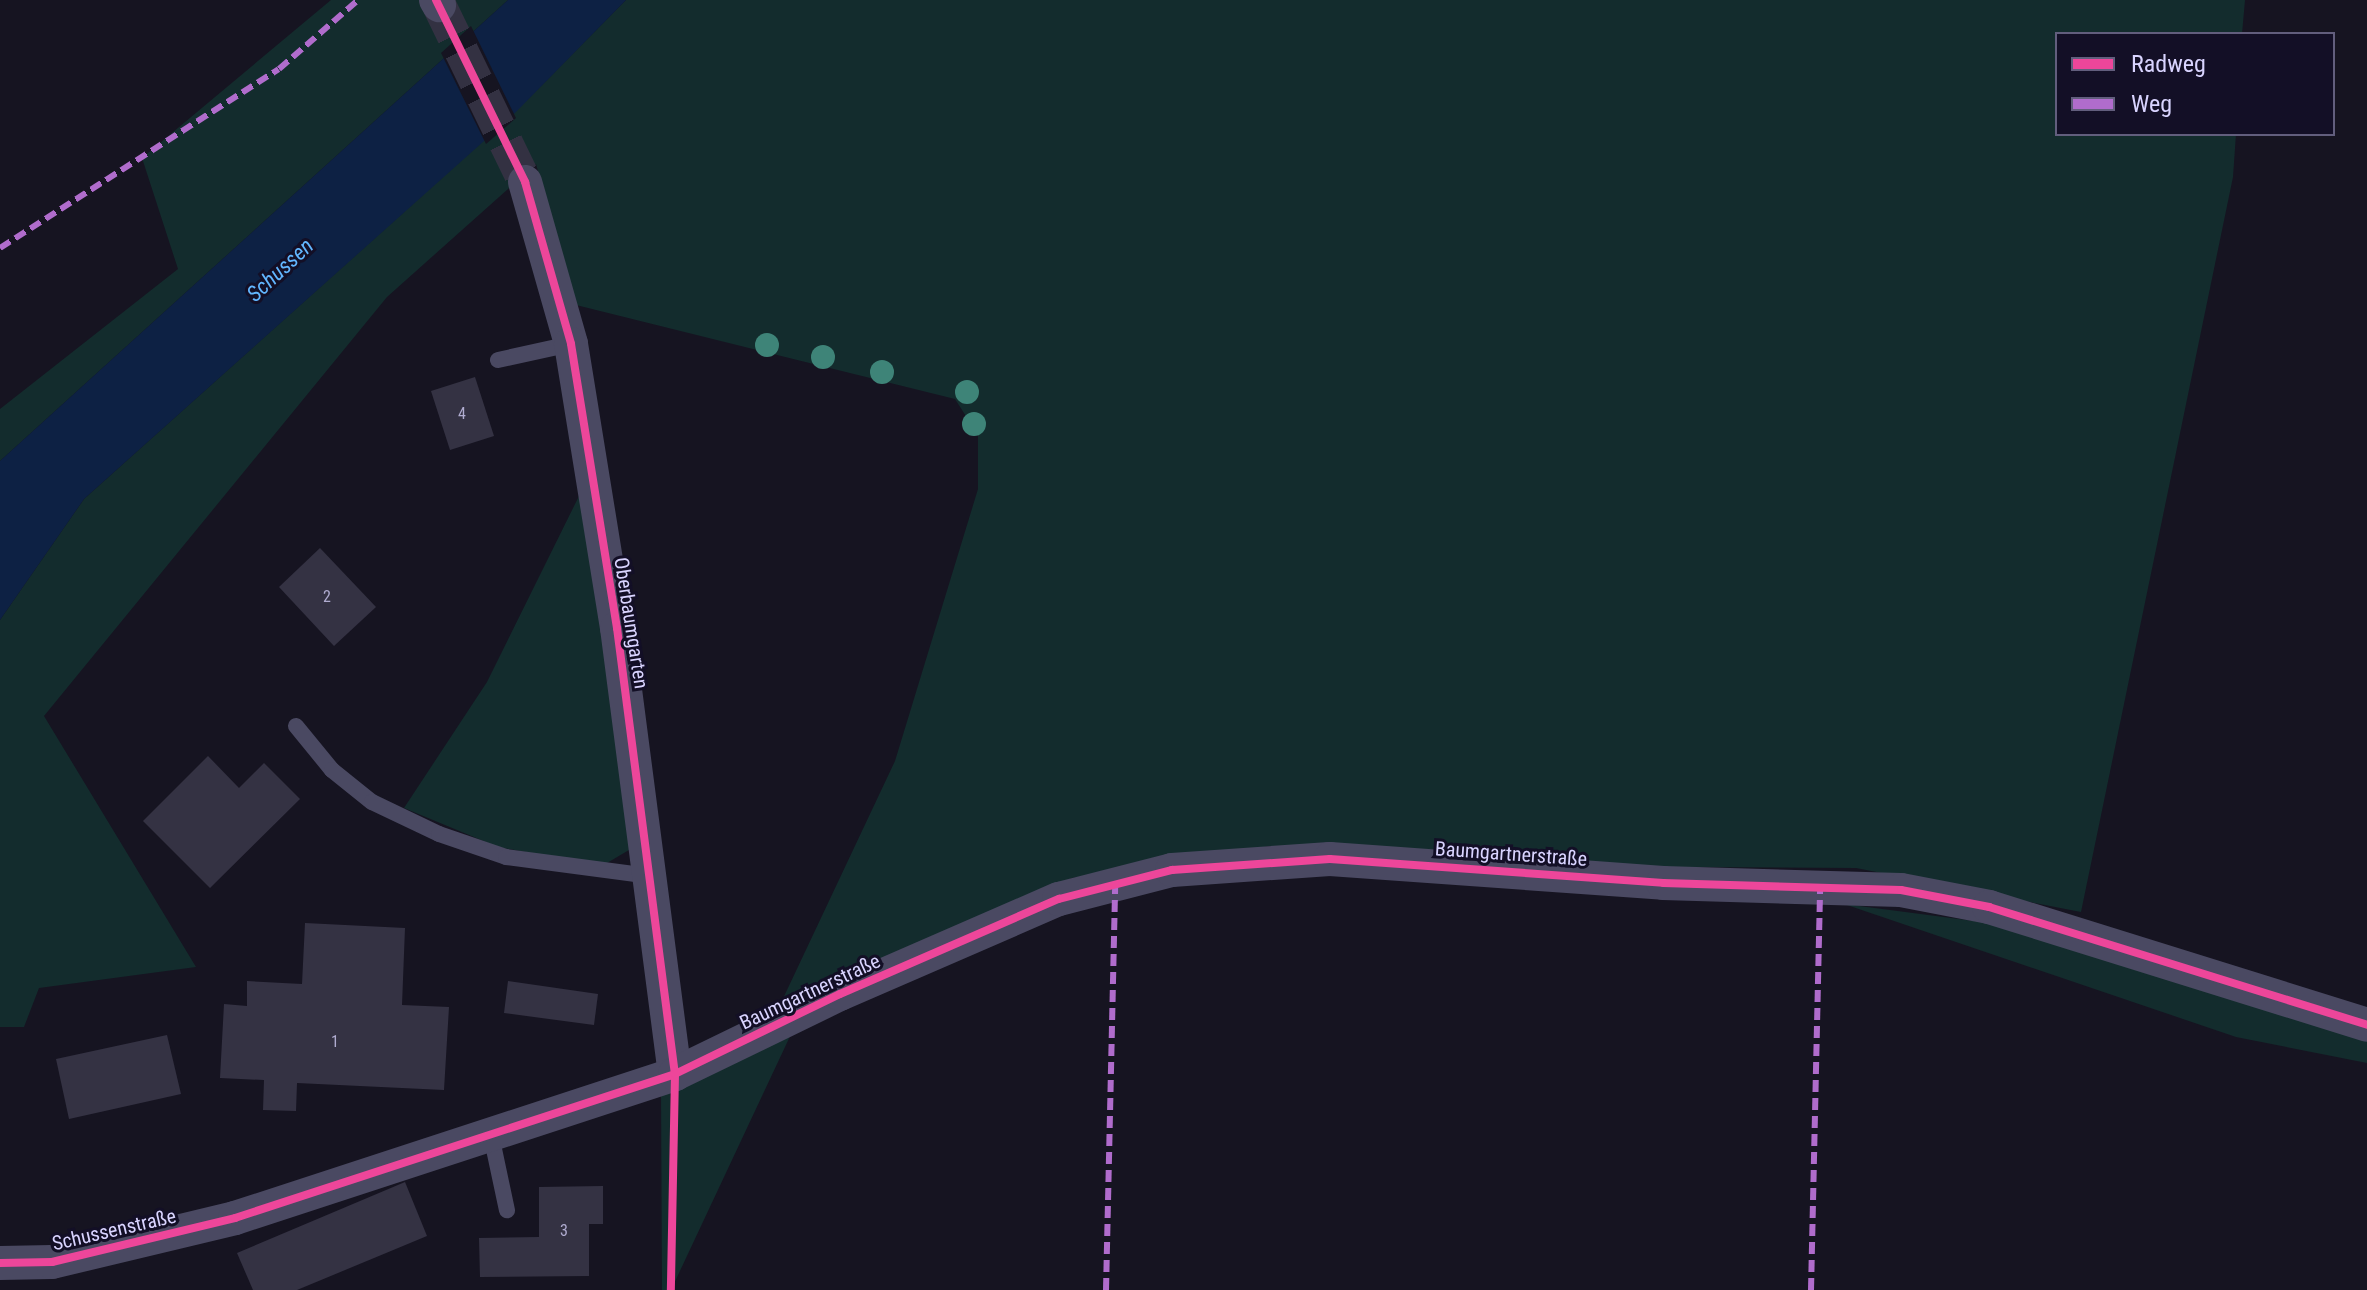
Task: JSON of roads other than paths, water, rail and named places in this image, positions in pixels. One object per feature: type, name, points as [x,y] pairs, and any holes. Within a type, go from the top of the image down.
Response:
[{"type":"street","name":"Oberbaumgarten","points":[[525,182],[571,344],[651,876],[675,1074]]},
{"type":"street","name":"Baumgartnerstraße","points":[[491,1135],[675,1074],[840,994],[1059,899],[1172,870],[1330,859],[1663,883],[1901,890],[1989,907],[2367,1025]]},
{"type":"street","name":"Schussenstraße","points":[[0,1263],[52,1262],[235,1218],[491,1135]]},
{"type":"lane","points":[[498,360],[571,344]]},
{"type":"lane","points":[[296,726],[332,770],[372,802],[439,834],[506,857],[651,876]]},
{"type":"lane","points":[[491,1135],[507,1210]]},
{"type":"water","name":"Schussen","points":[[508,0],[626,0],[513,115],[84,499],[0,620],[0,461]]},
{"type":"tunnel","points":[[439,5],[525,182]]}]
